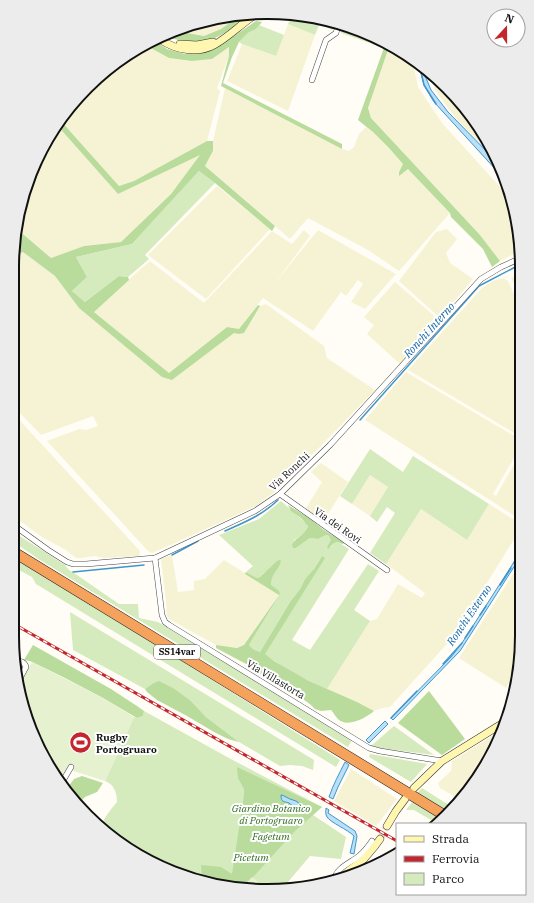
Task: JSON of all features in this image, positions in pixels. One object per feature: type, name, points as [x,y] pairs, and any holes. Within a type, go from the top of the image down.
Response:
[{"type":"highway","name":"SS14var","points":[[19,555],[440,813]]},
{"type":"street","points":[[164,42],[173,47],[190,50],[203,50],[213,46],[248,20]]},
{"type":"street","points":[[312,80],[326,40],[336,33],[337,29]]},
{"type":"street","name":"Via Ronchi","points":[[19,529],[67,562],[73,564],[86,564],[155,558],[255,511],[280,494],[330,445],[481,279],[515,261]]},
{"type":"street","name":"Via dei Rovi","points":[[280,494],[387,570]]},
{"type":"street","name":"Via Villastorta","points":[[155,558],[162,616],[165,622],[169,625],[369,748],[442,761]]},
{"type":"street","points":[[21,662],[25,664],[26,667],[22,675]]},
{"type":"street","points":[[414,788],[442,761],[498,726]]},
{"type":"street","points":[[64,779],[71,767]]},
{"type":"street","points":[[387,826],[405,799]]},
{"type":"street","points":[[349,870],[364,859],[376,846],[380,839]]},
{"type":"street","points":[[335,875],[359,856],[372,841]]},
{"type":"shaded area","points":[[231,22],[221,29],[204,36],[185,33],[203,27]]},
{"type":"shaded area","points":[[288,24],[315,35],[288,111],[227,81],[242,44],[276,56]]},
{"type":"shaded area","points":[[229,47],[229,56],[217,88],[220,91],[207,141],[134,181],[119,186],[64,125],[70,116],[103,81],[116,70],[151,48],[169,58],[192,61],[212,59]]},
{"type":"shaded area","points":[[388,50],[414,67],[418,87],[442,123],[503,190],[513,235],[514,254],[500,261],[480,235],[371,118],[368,108]]},
{"type":"shaded area","points":[[435,85],[453,103],[464,116],[484,147],[457,120],[434,89]]},
{"type":"shaded area","points":[[225,88],[342,149],[349,151],[354,147],[359,134],[366,127],[389,148],[403,164],[399,172],[400,175],[408,169],[450,213],[399,271],[368,250],[308,218],[290,239],[205,166],[213,151],[213,141]]},
{"type":"shaded area","points":[[61,129],[118,194],[201,154],[171,194],[121,242],[84,246],[51,258],[21,233],[27,203],[32,187],[45,157]]},
{"type":"shaded area","points":[[217,186],[270,229],[206,299],[148,255]]},
{"type":"shaded area","points":[[447,229],[457,239],[446,253],[450,263],[473,279],[440,318],[399,281],[436,232]]},
{"type":"shaded area","points":[[304,230],[310,236],[275,283],[318,230],[396,274],[365,309],[351,302],[363,284],[358,280],[346,296],[341,292],[313,331],[263,298],[239,329],[227,327],[169,373],[93,311],[150,261],[204,303],[272,231],[292,244]]},
{"type":"shaded area","points":[[23,252],[55,276],[79,308],[172,380],[234,332],[239,334],[244,333],[260,306],[266,304],[324,346],[327,358],[375,390],[280,488],[256,506],[152,553],[148,551],[47,441],[79,429],[86,430],[98,426],[93,416],[41,435],[19,412],[20,253]]},
{"type":"shaded area","points":[[515,276],[515,286],[511,278]]},
{"type":"shaded area","points":[[503,278],[508,281],[515,296],[515,433],[408,370],[483,287],[495,280]]},
{"type":"shaded area","points":[[395,282],[439,320],[400,364],[367,334],[374,325],[364,317]]},
{"type":"shaded area","points":[[406,372],[515,436],[515,456],[493,494],[496,496],[515,463],[515,516],[365,420]]},
{"type":"shaded area","points":[[19,420],[140,551],[139,556],[104,558],[94,556],[76,558],[66,550],[42,537],[19,520]]},
{"type":"shaded area","points":[[321,463],[348,482],[323,522],[305,510],[322,482],[311,472]]},
{"type":"shaded area","points":[[370,475],[388,487],[370,516],[352,504]]},
{"type":"shaded area","points":[[489,504],[515,520],[515,538],[454,636],[390,707],[374,711],[327,689],[370,621],[377,619],[398,584],[422,598],[425,593],[386,564],[421,509],[467,540]]},
{"type":"shaded area","points":[[172,555],[178,592],[194,590],[194,581],[205,579],[224,560],[279,594],[244,645],[237,648],[216,645],[169,619],[167,616],[161,559]]},
{"type":"shaded area","points":[[515,571],[515,636],[513,668],[511,680],[506,688],[459,658]]},
{"type":"shaded area","points":[[494,734],[482,760],[456,797],[440,788],[438,783],[451,771],[452,761]]},
{"type":"shaded area","points":[[351,769],[397,799],[376,826],[334,801]]},
{"type":"green space","points":[[290,20],[299,21],[334,28],[333,30],[319,25],[315,35],[288,24]]},
{"type":"green space","points":[[241,21],[219,36],[210,40],[192,41],[171,38],[185,33],[204,36],[221,29],[231,22]]},
{"type":"green space","points":[[256,21],[262,22],[256,29],[248,33],[239,42],[223,83],[342,144],[342,149],[221,86],[229,56],[229,47],[212,59],[192,61],[169,58],[151,48],[159,44],[167,49],[185,54],[200,53],[219,46]]},
{"type":"green space","points":[[259,25],[284,35],[276,56],[239,42]]},
{"type":"green space","points":[[341,30],[347,32],[381,47],[341,33]]},
{"type":"green space","points":[[384,48],[388,50],[368,108],[371,118],[480,235],[500,261],[492,267],[483,249],[451,217],[450,213],[408,169],[399,176],[399,172],[403,164],[373,132],[358,120]]},
{"type":"green space","points":[[64,125],[119,186],[134,181],[207,141],[213,141],[213,151],[205,166],[275,226],[272,231],[199,171],[132,244],[76,257],[87,277],[72,291],[85,302],[119,276],[128,277],[129,280],[94,312],[169,373],[227,327],[239,329],[258,305],[260,306],[244,333],[234,333],[172,380],[162,377],[79,308],[55,276],[23,252],[20,253],[21,233],[51,258],[84,246],[121,242],[171,194],[200,155],[118,194],[61,129]]},
{"type":"green space","points":[[199,171],[215,183],[145,255],[149,259],[128,277],[119,276],[85,302],[72,291],[87,277],[76,257],[132,244]]},
{"type":"green space","points":[[370,449],[403,472],[413,456],[489,504],[467,540],[421,509],[386,564],[370,553],[395,513],[387,507],[377,522],[370,516],[388,487],[370,475],[352,504],[340,496]]},
{"type":"green space","points":[[281,501],[308,525],[303,534],[294,540],[296,548],[310,538],[318,539],[326,535],[332,540],[327,547],[331,547],[334,543],[338,542],[349,549],[292,640],[310,650],[368,564],[379,571],[354,610],[370,621],[327,689],[311,682],[264,654],[318,568],[321,557],[290,602],[260,652],[253,649],[249,645],[280,594],[271,585],[270,581],[272,577],[265,572],[257,578],[246,572],[253,566],[219,535],[259,519]]},
{"type":"green space","points":[[288,505],[345,543],[334,543],[328,549],[327,547],[331,540],[329,536],[326,535],[318,539],[310,538],[296,548],[293,548],[292,545],[294,542],[308,526],[301,518],[291,511]]},
{"type":"green space","points":[[19,535],[65,565],[69,570],[119,604],[138,604],[139,618],[158,622],[352,740],[348,747],[19,546]]},
{"type":"green space","points":[[322,556],[325,558],[265,654],[274,661],[309,681],[374,711],[366,717],[345,723],[336,717],[331,710],[321,711],[315,709],[282,681],[277,681],[273,678],[260,674],[248,665],[216,648],[216,645],[237,648],[244,645],[279,595],[245,574],[246,572],[257,578],[277,561],[281,561],[271,581],[271,585],[279,591],[280,594],[249,645],[253,649],[260,652],[290,602]]},
{"type":"green space","points":[[19,559],[340,760],[336,767],[36,584],[32,577],[19,570]]},
{"type":"green space","points":[[70,612],[314,760],[313,770],[302,766],[280,766],[239,742],[206,717],[191,701],[152,684],[145,689],[73,650]]},
{"type":"green space","points":[[33,645],[111,689],[144,711],[143,716],[137,718],[63,677],[30,661],[24,660]]},
{"type":"green space","name":"Rugby Portogruaro","points":[[32,662],[103,698],[134,717],[105,781],[67,769],[62,776],[52,760],[38,731],[27,700],[23,679]]},
{"type":"green space","points":[[159,681],[173,688],[191,701],[206,717],[239,742],[228,739],[214,732],[157,700],[145,689]]},
{"type":"green space","points":[[429,691],[465,739],[442,755],[398,723]]},
{"type":"green space","points":[[144,711],[322,807],[313,815],[346,837],[341,859],[310,856],[287,883],[259,883],[252,877],[247,883],[235,882],[203,876],[172,865],[143,851],[116,833],[103,822],[117,802],[114,789],[111,784],[105,781],[134,717],[137,718],[143,716]]},
{"type":"green space","points":[[394,726],[434,755],[371,746]]},
{"type":"green space","points":[[370,754],[427,764],[411,782],[369,757]]},
{"type":"green space","name":"Giardino Botanico di Portogruaro","points":[[237,767],[322,807],[294,832],[248,883],[202,876],[201,865],[221,867],[232,874],[244,795],[244,789],[238,778]]},
{"type":"green space","points":[[82,776],[103,783],[97,792],[85,797],[82,800],[69,786],[74,779]]},
{"type":"green space","points":[[422,788],[448,805],[443,810],[417,793]]},
{"type":"green space","points":[[414,800],[438,815],[432,821],[414,810],[406,810]]},
{"type":"green space","points":[[252,877],[259,883],[251,883],[247,883]]},
{"type":"water","points":[[421,73],[426,76],[431,90],[448,112],[486,150],[494,168],[434,102],[424,85]]},
{"type":"water","points":[[515,560],[515,565],[460,651],[393,720],[391,718],[451,657],[462,643]]},
{"type":"water","points":[[385,721],[388,724],[369,743],[366,740]]},
{"type":"water","points":[[345,762],[349,765],[333,799],[329,797]]},
{"type":"water","points":[[281,795],[296,801],[300,804],[299,808],[297,809],[289,803],[283,801]]},
{"type":"water","points":[[326,808],[329,810],[328,813],[355,831],[357,836],[354,854],[350,853],[354,836],[327,817]]},
{"type":"waterway","name":"Ronchi Esterno","points":[[421,73],[424,85],[436,104]]},
{"type":"waterway","name":"Ronchi Interno","points":[[360,420],[479,286],[515,267]]},
{"type":"waterway","name":"Ronchi Interno","points":[[225,531],[259,514],[272,506],[278,500]]},
{"type":"waterway","name":"Ronchi Interno","points":[[172,555],[198,541]]},
{"type":"waterway","name":"Ronchi Interno","points":[[73,572],[144,565]]},
{"type":"waterway","name":"Ronchi Esterno","points":[[500,585],[511,568]]},
{"type":"waterway","name":"Ronchi Esterno","points":[[480,615],[486,606]]},
{"type":"waterway","name":"Ronchi Esterno","points":[[465,638],[473,626]]},
{"type":"waterway","name":"Ronchi Esterno","points":[[443,664],[462,643]]},
{"type":"waterway","name":"Ronchi Esterno","points":[[391,718],[417,691]]},
{"type":"tunnel","points":[[380,839],[387,826]]},
{"type":"railway","points":[[19,627],[396,840]]},
{"type":"place","name":"Rugby Portogruaro","points":[[81,743]]},
{"type":"park label","name":"Fagetum","points":[[271,836]]},
{"type":"park label","name":"Picetum","points":[[251,857]]}]
